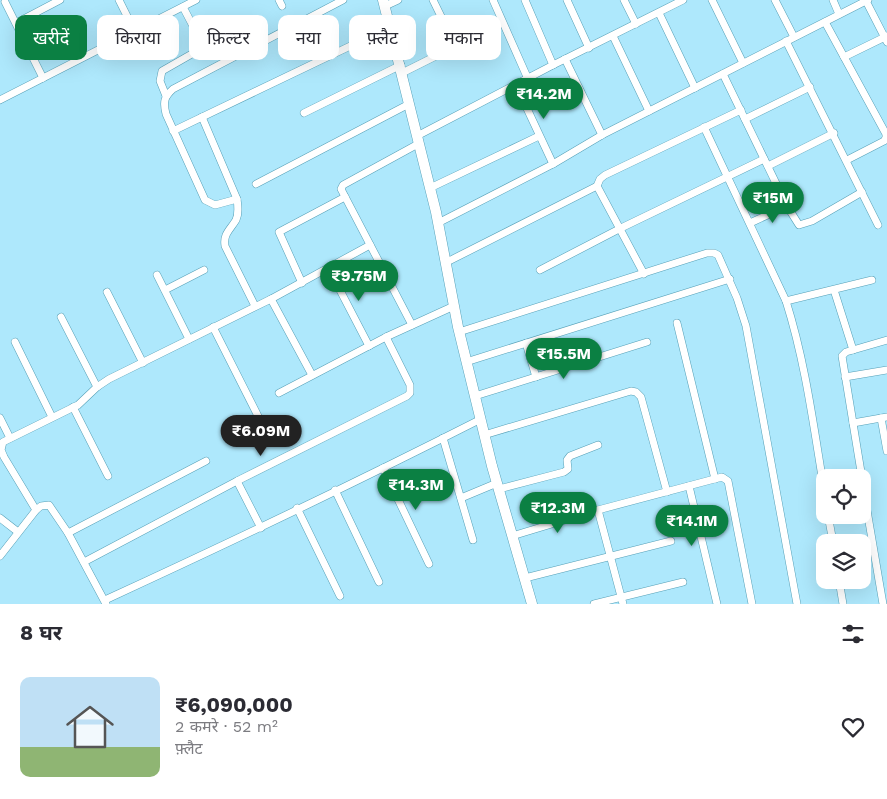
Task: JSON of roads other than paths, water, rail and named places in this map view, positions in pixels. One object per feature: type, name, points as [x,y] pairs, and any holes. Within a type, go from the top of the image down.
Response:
[{"type":"street","points":[[31,15],[60,0]]},
{"type":"street","points":[[119,0],[126,15]]},
{"type":"street","points":[[167,15],[196,0]]},
{"type":"street","points":[[384,3],[398,0]]},
{"type":"street","points":[[304,112],[452,48],[455,45],[433,0]]},
{"type":"street","points":[[493,0],[528,79]]},
{"type":"street","points":[[525,0],[553,65]]},
{"type":"street","points":[[567,0],[589,48]]},
{"type":"street","points":[[624,0],[636,24]]},
{"type":"street","points":[[712,0],[744,63]]},
{"type":"street","points":[[775,0],[794,37]]},
{"type":"street","points":[[833,0],[839,14]]},
{"type":"street","points":[[438,223],[553,164],[602,135],[867,0],[886,38],[844,57]]},
{"type":"street","points":[[237,199],[215,206],[205,200],[166,114],[164,103],[166,96],[174,89],[338,1]]},
{"type":"street","points":[[412,325],[341,189],[342,184],[516,85],[680,1]]},
{"type":"street","points":[[4,2],[15,21]]},
{"type":"street","points":[[166,96],[160,80],[162,71],[204,48],[183,7]]},
{"type":"street","points":[[659,13],[695,88]]},
{"type":"street","points":[[825,22],[886,138],[884,141],[847,160]]},
{"type":"street","points":[[613,36],[649,111]]},
{"type":"street","points":[[786,42],[834,133],[878,225]]},
{"type":"street","points":[[173,131],[349,47]]},
{"type":"street","points":[[0,100],[97,51]]},
{"type":"street","points":[[565,59],[602,135]]},
{"type":"street","points":[[35,60],[44,78]]},
{"type":"street","points":[[399,60],[438,223],[466,362],[484,435],[532,604]]},
{"type":"street","points":[[723,74],[764,159],[799,225],[803,225],[862,192]]},
{"type":"street","points":[[516,85],[553,164]]},
{"type":"street","points":[[745,119],[810,87]]},
{"type":"street","points":[[256,184],[409,104]]},
{"type":"street","points":[[445,263],[597,186],[600,179],[741,110]]},
{"type":"street","points":[[202,117],[237,199],[238,211],[236,219],[224,238],[225,246],[255,306]]},
{"type":"street","points":[[704,127],[786,300],[796,331],[805,372],[821,469]]},
{"type":"street","points":[[768,166],[834,133]]},
{"type":"street","points":[[430,188],[539,136]]},
{"type":"street","points":[[540,270],[620,228],[727,175],[764,159]]},
{"type":"street","points":[[597,186],[644,274]]},
{"type":"street","points":[[302,283],[279,232],[345,197]]},
{"type":"street","points":[[750,224],[788,206]]},
{"type":"street","points":[[36,510],[2,458],[1,446],[10,438],[73,407],[97,387],[142,362],[302,283],[370,246]]},
{"type":"street","points":[[459,332],[710,252],[718,255],[730,279],[746,326],[797,604]]},
{"type":"street","points":[[329,268],[369,346]]},
{"type":"street","points":[[164,290],[204,270]]},
{"type":"street","points":[[157,275],[189,338]]},
{"type":"street","points":[[466,362],[730,279]]},
{"type":"street","points":[[786,300],[872,280]]},
{"type":"street","points":[[834,290],[853,350]]},
{"type":"street","points":[[107,292],[142,362]]},
{"type":"street","points":[[271,298],[312,375]]},
{"type":"street","points":[[280,392],[386,337],[454,306]]},
{"type":"street","points":[[60,317],[97,387]]},
{"type":"street","points":[[677,323],[715,478]]},
{"type":"street","points":[[213,327],[260,420]]},
{"type":"street","points":[[84,562],[410,393],[410,386],[386,337]]},
{"type":"street","points":[[861,469],[845,377],[843,353],[887,340]]},
{"type":"street","points":[[15,342],[52,418]]},
{"type":"street","points":[[475,396],[648,342]]},
{"type":"street","points":[[526,343],[536,377]]},
{"type":"street","points":[[845,377],[887,370]]},
{"type":"street","points":[[484,435],[631,391],[636,392],[641,397],[667,492]]},
{"type":"street","points":[[73,407],[108,476]]},
{"type":"street","points":[[0,418],[10,438]]},
{"type":"street","points":[[853,423],[884,418],[887,451]]},
{"type":"street","points":[[0,556],[36,510],[41,506],[49,505],[54,509],[106,602],[481,419]]},
{"type":"street","points":[[443,438],[473,540]]},
{"type":"street","points":[[460,498],[498,486],[564,472],[568,469],[567,460],[570,456],[598,445]]},
{"type":"street","points":[[68,533],[206,460]]},
{"type":"street","points":[[383,468],[429,564]]},
{"type":"street","points":[[512,536],[598,510],[722,477],[728,480],[752,604]]},
{"type":"street","points":[[237,481],[261,528]]},
{"type":"street","points":[[689,486],[717,604]]},
{"type":"street","points":[[335,490],[379,582]]},
{"type":"street","points":[[297,508],[340,596]]},
{"type":"street","points":[[598,510],[622,601]]},
{"type":"street","points":[[0,518],[18,532]]},
{"type":"street","points":[[869,524],[883,604]]},
{"type":"street","points":[[525,578],[671,541]]},
{"type":"street","points":[[594,604],[622,601],[683,582]]},
{"type":"street","points":[[840,589],[842,604]]}]
